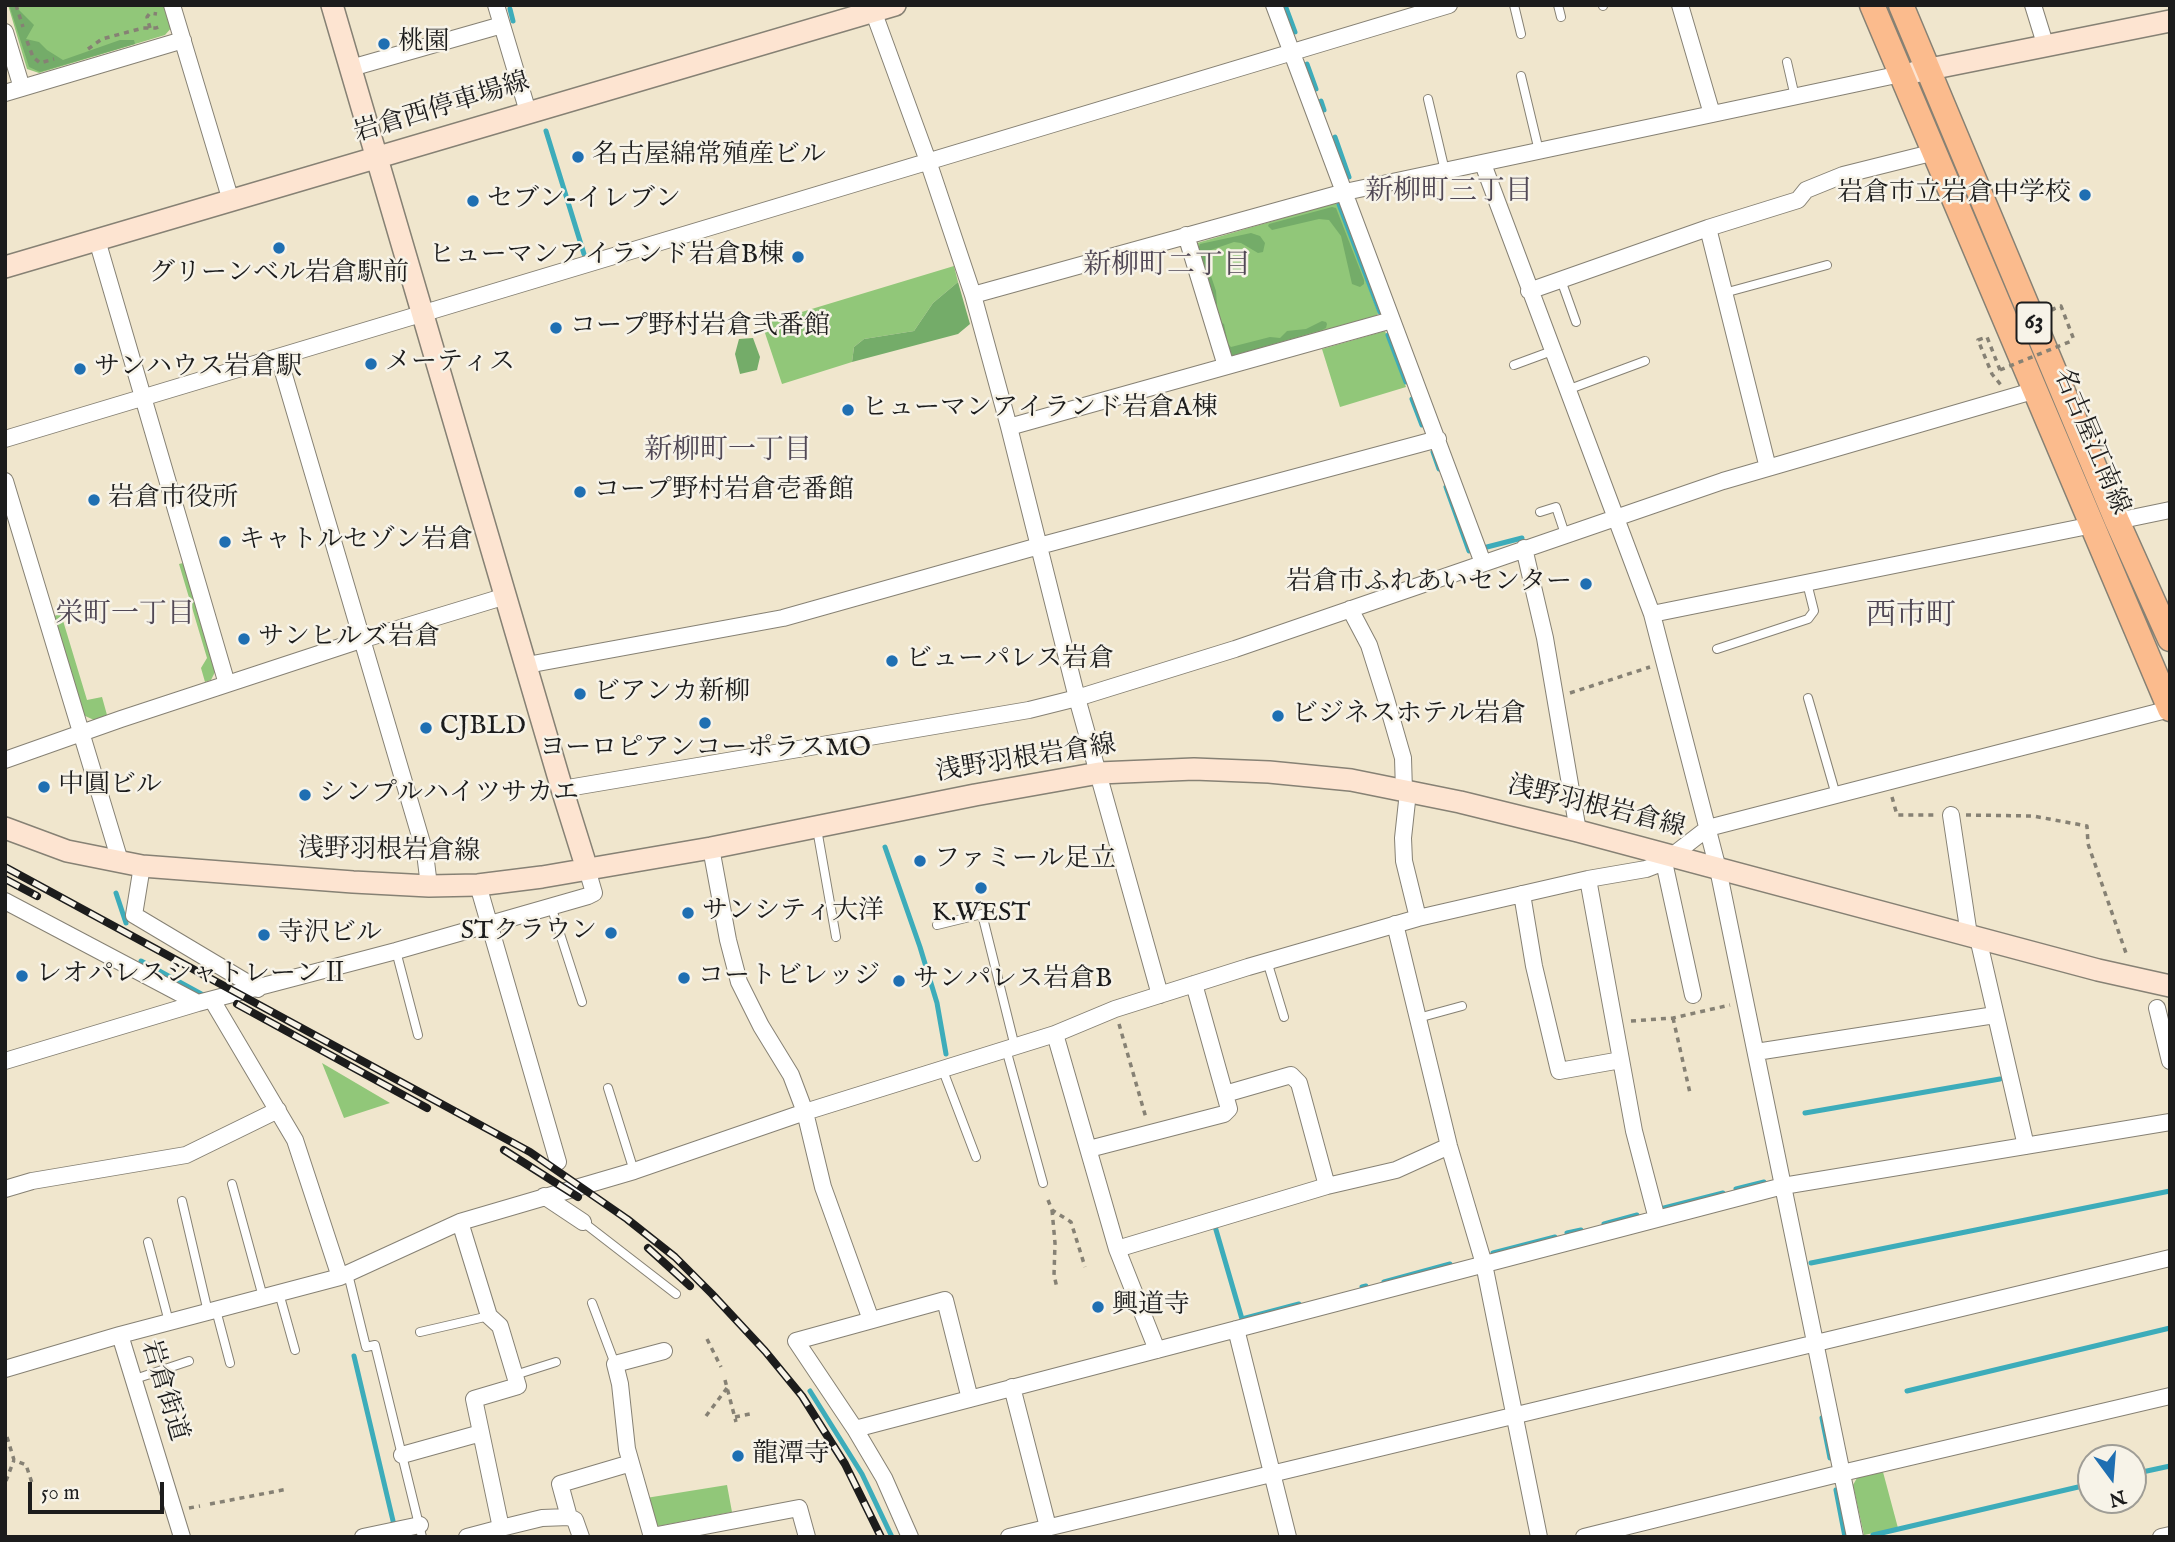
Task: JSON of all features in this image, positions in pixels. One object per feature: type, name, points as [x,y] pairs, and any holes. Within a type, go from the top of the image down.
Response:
[{"type":"main road","points":[[332,5],[587,869]]},
{"type":"main road","name":"岩倉西停車場線","points":[[5,267],[528,113],[872,8],[895,5]]},
{"type":"main road","name":"名古屋江南線","points":[[1872,5],[2170,709]]},
{"type":"main road","name":"名古屋江南線","points":[[1901,5],[2117,520],[2170,639]]},
{"type":"main road","points":[[1901,74],[1929,71],[2170,21]]},
{"type":"main road","name":"浅野羽根岩倉線","points":[[5,828],[66,851],[142,866],[340,881],[429,886],[478,885],[711,848],[1099,773],[1195,769],[1269,772],[1351,780],[1460,802],[1578,831],[1668,859],[1718,869],[2170,986]]},
{"type":"street","points":[[496,5],[528,113]]},
{"type":"street","points":[[1274,5],[1483,563]]},
{"type":"street","points":[[5,439],[1449,5]]},
{"type":"street","points":[[1680,5],[1712,114]]},
{"type":"street","points":[[2033,5],[2046,47]]},
{"type":"street","points":[[872,8],[973,295],[1077,698],[1160,995]]},
{"type":"street","points":[[166,10],[183,40],[231,201]]},
{"type":"street","points":[[351,68],[502,25]]},
{"type":"street","points":[[5,32],[22,88]]},
{"type":"street","points":[[5,93],[183,40]]},
{"type":"street","points":[[973,295],[1345,192],[1901,74]]},
{"type":"street","points":[[1529,291],[1708,228],[1798,200],[1806,190],[1843,175],[1935,152]]},
{"type":"street","points":[[1482,164],[1652,614],[1718,869],[1855,1537]]},
{"type":"street","points":[[1708,228],[1768,468]]},
{"type":"street","points":[[1186,235],[1226,366]]},
{"type":"street","points":[[97,240],[227,684]]},
{"type":"street","points":[[1009,428],[1392,320]]},
{"type":"street","points":[[279,358],[425,853],[429,886]]},
{"type":"street","points":[[562,789],[1029,710],[1077,698],[1210,657],[1565,534],[1768,468],[2036,390]]},
{"type":"street","points":[[527,665],[783,618],[1038,546],[1437,439]]},
{"type":"street","points":[[5,481],[120,862]]},
{"type":"street","points":[[2117,520],[2170,510]]},
{"type":"street","points":[[1652,614],[2093,525]]},
{"type":"street","points":[[1524,548],[1545,638],[1578,831]]},
{"type":"street","points":[[5,760],[361,640],[506,596]]},
{"type":"street","points":[[1350,609],[1368,645],[1403,758],[1406,791],[1404,861],[1418,918]]},
{"type":"street","points":[[120,1335],[344,1275],[460,1223],[634,1171],[805,1112],[1055,1034],[1115,1009],[1267,961],[1418,918],[1588,879],[1646,869],[1668,859],[1708,828],[2170,709]]},
{"type":"street","points":[[1951,815],[1974,937],[2026,1146]]},
{"type":"street","points":[[711,848],[728,940],[739,982],[761,1026],[791,1074],[805,1112],[823,1187],[871,1320]]},
{"type":"street","points":[[1668,859],[1693,995]]},
{"type":"street","points":[[142,866],[134,915],[258,989]]},
{"type":"street","points":[[5,1061],[594,893],[587,869]]},
{"type":"street","points":[[1588,879],[1634,1132],[1657,1219]]},
{"type":"street","points":[[478,885],[558,1163]]},
{"type":"street","points":[[1522,894],[1534,966],[1559,1071],[1621,1060]]},
{"type":"street","points":[[5,901],[205,1002],[278,1110],[295,1140],[344,1275]]},
{"type":"street","points":[[1395,924],[1449,1146],[1484,1264],[1539,1537]]},
{"type":"street","points":[[1089,1149],[1224,1114],[1229,1109],[1195,984]]},
{"type":"street","points":[[2157,1007],[2170,1061]]},
{"type":"street","points":[[1756,1052],[1995,1015]]},
{"type":"street","points":[[1055,1034],[1117,1249],[1157,1350]]},
{"type":"street","points":[[1225,1094],[1291,1075],[1298,1083],[1327,1186]]},
{"type":"street","points":[[5,1189],[32,1181],[186,1155],[278,1110]]},
{"type":"street","points":[[855,1429],[1783,1186],[2170,1122]]},
{"type":"street","points":[[1117,1249],[1327,1186],[1396,1170],[1449,1146]]},
{"type":"street","points":[[544,1196],[583,1222]]},
{"type":"street","points":[[460,1223],[489,1316],[500,1326],[518,1386],[474,1399],[500,1528]]},
{"type":"street","points":[[1009,1537],[2170,1258]]},
{"type":"street","points":[[910,1537],[884,1478],[796,1341],[945,1300],[970,1399]]},
{"type":"street","points":[[1236,1329],[1288,1537]]},
{"type":"street","name":"岩倉街道","points":[[5,1369],[120,1335],[181,1537]]},
{"type":"street","points":[[664,1351],[615,1364],[620,1384],[627,1449],[652,1536],[799,1508],[807,1537]]},
{"type":"street","points":[[1012,1387],[1048,1527]]},
{"type":"street","points":[[1584,1537],[2170,1396]]},
{"type":"street","points":[[402,1455],[481,1433]]},
{"type":"street","points":[[569,1517],[559,1484],[631,1463]]},
{"type":"street","points":[[467,1537],[542,1518],[569,1517],[575,1520],[580,1537]]},
{"type":"street","points":[[363,1537],[421,1531]]},
{"type":"street","points":[[2161,1537],[2170,1535]]},
{"type":"lane","points":[[1514,5],[1521,34]]},
{"type":"lane","points":[[1558,5],[1561,17]]},
{"type":"lane","points":[[1787,62],[1795,97]]},
{"type":"lane","points":[[1521,76],[1539,152]]},
{"type":"lane","points":[[1428,99],[1445,172]]},
{"type":"lane","points":[[1724,293],[1827,265]]},
{"type":"lane","points":[[1561,280],[1576,322]]},
{"type":"lane","points":[[1514,365],[1552,351]]},
{"type":"lane","points":[[1567,390],[1646,361]]},
{"type":"lane","points":[[1540,512],[1556,507],[1565,534]]},
{"type":"lane","points":[[1717,649],[1808,620],[1814,611],[1807,583]]},
{"type":"lane","points":[[1808,698],[1836,795]]},
{"type":"lane","points":[[816,826],[836,937]]},
{"type":"lane","points":[[551,906],[582,1002]]},
{"type":"lane","points":[[937,925],[982,914],[1010,1048],[1043,1182]]},
{"type":"lane","points":[[396,951],[418,1035]]},
{"type":"lane","points":[[1267,961],[1284,1017]]},
{"type":"lane","points":[[1418,1018],[1462,1006]]},
{"type":"lane","points":[[942,1068],[976,1157]]},
{"type":"lane","points":[[608,1088],[634,1171]]},
{"type":"lane","points":[[232,1184],[263,1297]]},
{"type":"lane","points":[[182,1201],[212,1311],[230,1363]]},
{"type":"lane","points":[[583,1222],[676,1294]]},
{"type":"lane","points":[[148,1242],[169,1322]]},
{"type":"lane","points":[[344,1275],[366,1347],[375,1345],[421,1531]]},
{"type":"lane","points":[[279,1293],[295,1350]]},
{"type":"lane","points":[[592,1303],[615,1364]]},
{"type":"lane","points":[[420,1332],[489,1316]]},
{"type":"lane","points":[[135,1379],[189,1361]]},
{"type":"lane","points":[[515,1375],[556,1362]]},
{"type":"path","points":[[16,5],[33,57],[40,63],[65,55]]},
{"type":"path","points":[[156,5],[166,10]]},
{"type":"path","points":[[78,52],[91,48],[102,39],[161,26],[166,10]]},
{"type":"path","points":[[150,28],[147,17],[150,13],[166,10]]},
{"type":"path","points":[[2002,386],[1992,374],[1978,341],[1987,337],[2000,370],[2074,340],[2061,306],[2053,309]]},
{"type":"path","points":[[1554,698],[1665,663]]},
{"type":"path","points":[[1888,782],[1897,815],[2033,816],[2087,826],[2088,844],[2135,978]]},
{"type":"path","points":[[1615,1023],[1673,1018],[1745,1001]]},
{"type":"path","points":[[1115,1009],[1151,1133]]},
{"type":"path","points":[[1673,1018],[1689,1093]]},
{"type":"path","points":[[1048,1200],[1052,1210],[1054,1275],[1057,1287]]},
{"type":"path","points":[[1052,1210],[1070,1222],[1085,1267]]},
{"type":"path","points":[[708,1339],[721,1367]]},
{"type":"path","points":[[725,1380],[736,1420],[750,1414]]},
{"type":"path","points":[[706,1416],[727,1388]]},
{"type":"path","points":[[6,1481],[14,1460],[7,1437]]},
{"type":"path","points":[[14,1460],[26,1465],[33,1486]]},
{"type":"path","points":[[210,1504],[288,1489]]},
{"type":"green space","points":[[8,5],[166,5],[173,26],[165,35],[39,73],[27,69]]},
{"type":"green space","points":[[9,5],[17,5],[34,25],[26,39],[39,42],[63,60],[120,40],[134,40],[135,44],[40,72],[29,67]]},
{"type":"green space","points":[[1338,204],[1378,313],[1377,317],[1229,359],[1197,243]]},
{"type":"green space","points":[[1336,208],[1364,280],[1360,287],[1352,284],[1341,236],[1329,220],[1319,219],[1272,230],[1268,226]]},
{"type":"green space","points":[[1251,233],[1260,236],[1265,243],[1263,252],[1258,253],[1234,242],[1208,251],[1207,264],[1216,291],[1215,308],[1198,249],[1200,244]]},
{"type":"green space","points":[[954,266],[958,282],[933,303],[914,331],[864,339],[854,347],[852,362],[782,384],[762,324]]},
{"type":"green space","points":[[958,282],[970,324],[958,334],[852,362],[854,347],[864,339],[914,331],[933,303]]},
{"type":"green space","points":[[1322,321],[1327,324],[1322,330],[1231,356],[1220,322],[1224,324],[1231,347],[1270,337],[1280,338],[1287,331],[1306,329]]},
{"type":"green space","points":[[1385,331],[1406,387],[1340,407],[1322,349]]},
{"type":"green space","points":[[753,338],[760,357],[757,370],[740,374],[735,354],[739,339]]},
{"type":"green space","points":[[183,563],[215,672],[211,680],[205,682],[201,668],[207,658],[179,564]]},
{"type":"green space","points":[[61,614],[87,700],[102,697],[107,715],[94,720],[83,715],[54,616]]},
{"type":"green space","points":[[322,1063],[390,1103],[344,1118]]},
{"type":"green space","points":[[1883,1472],[1898,1528],[1864,1535],[1853,1485],[1857,1478]]},
{"type":"green space","points":[[727,1485],[732,1512],[659,1526],[655,1524],[646,1498]]},
{"type":"waterway","points":[[1285,5],[1295,32]]},
{"type":"waterway","points":[[510,9],[513,21]]},
{"type":"waterway","points":[[1307,64],[1316,89]]},
{"type":"waterway","points":[[1321,101],[1324,110]]},
{"type":"waterway","points":[[546,131],[584,254]]},
{"type":"waterway","points":[[1335,137],[1349,177]]},
{"type":"waterway","points":[[1339,204],[1380,312]]},
{"type":"waterway","points":[[1388,335],[1406,382]]},
{"type":"waterway","points":[[1412,399],[1422,425]]},
{"type":"waterway","points":[[1433,452],[1439,469]]},
{"type":"waterway","points":[[1446,487],[1469,551]]},
{"type":"waterway","points":[[1487,547],[1522,538]]},
{"type":"waterway","points":[[885,847],[937,1003],[946,1054]]},
{"type":"waterway","points":[[116,893],[126,923]]},
{"type":"waterway","points":[[141,961],[205,996]]},
{"type":"waterway","points":[[1805,1113],[2000,1079]]},
{"type":"waterway","points":[[1736,1189],[1764,1182]]},
{"type":"waterway","points":[[1811,1263],[2170,1191]]},
{"type":"waterway","points":[[1664,1208],[1723,1193]]},
{"type":"waterway","points":[[1604,1224],[1637,1215]]},
{"type":"waterway","points":[[1214,1223],[1242,1319],[1299,1304]]},
{"type":"waterway","points":[[1567,1233],[1581,1230]]},
{"type":"waterway","points":[[1493,1253],[1555,1237]]},
{"type":"waterway","points":[[1384,1282],[1450,1264]]},
{"type":"waterway","points":[[1362,1287],[1366,1286]]},
{"type":"waterway","points":[[1907,1391],[2170,1328]]},
{"type":"waterway","points":[[354,1356],[394,1525]]},
{"type":"waterway","points":[[810,1391],[862,1474],[892,1537]]},
{"type":"waterway","points":[[1822,1418],[1830,1458]]},
{"type":"waterway","points":[[2147,1471],[2170,1466]]},
{"type":"waterway","points":[[1873,1535],[2077,1487]]},
{"type":"waterway","points":[[1836,1490],[1845,1537]]},
{"type":"railway","points":[[5,867],[530,1152],[627,1219],[675,1257],[712,1294],[802,1396],[845,1464],[881,1537]]},
{"type":"railway","points":[[5,879],[37,896]]},
{"type":"railway","points":[[237,1004],[427,1108]]},
{"type":"railway","points":[[504,1150],[578,1197]]},
{"type":"railway","points":[[648,1248],[690,1286]]},
{"type":"place","name":"桃園","points":[[384,44]]},
{"type":"place","name":"名古屋綿常殖産ビル","points":[[578,157]]},
{"type":"place","name":"岩倉市立岩倉中学校","points":[[2085,195]]},
{"type":"place","name":"セブン-イレブン","points":[[473,201]]},
{"type":"place","name":"グリーンベル岩倉駅前","points":[[279,248]]},
{"type":"place","name":"ヒューマンアイランド岩倉B棟","points":[[798,257]]},
{"type":"place","name":"コープ野村岩倉弐番館","points":[[556,328]]},
{"type":"place","name":"メーティス","points":[[371,364]]},
{"type":"place","name":"サンハウス岩倉駅","points":[[80,369]]},
{"type":"place","name":"ヒューマンアイランド岩倉A棟","points":[[848,410]]},
{"type":"place","name":"コープ野村岩倉壱番館","points":[[580,492]]},
{"type":"place","name":"岩倉市役所","points":[[94,500]]},
{"type":"place","name":"キャトルセゾン岩倉","points":[[225,542]]},
{"type":"place","name":"岩倉市ふれあいセンター","points":[[1586,584]]},
{"type":"place","name":"サンヒルズ岩倉","points":[[244,639]]},
{"type":"place","name":"ビューパレス岩倉","points":[[892,661]]},
{"type":"place","name":"ビアンカ新柳","points":[[580,694]]},
{"type":"place","name":"ビジネスホテル岩倉","points":[[1278,716]]},
{"type":"place","name":"ヨーロピアンコーポラスMO","points":[[705,723]]},
{"type":"place","name":"CJBLD","points":[[426,728]]},
{"type":"place","name":"中圓ビル","points":[[44,787]]},
{"type":"place","name":"シンプルハイツサカエ","points":[[305,795]]},
{"type":"place","name":"ファミール足立","points":[[920,861]]},
{"type":"place","name":"K.WEST","points":[[981,888]]},
{"type":"place","name":"サンシティ大洋","points":[[688,913]]},
{"type":"place","name":"STクラウン","points":[[611,933]]},
{"type":"place","name":"寺沢ビル","points":[[264,935]]},
{"type":"place","name":"レオパレスシャトレーンⅡ","points":[[22,976]]},
{"type":"place","name":"コートビレッジ","points":[[684,978]]},
{"type":"place","name":"サンパレス岩倉B","points":[[899,981]]},
{"type":"place","name":"興道寺","points":[[1098,1307]]},
{"type":"place","name":"龍潭寺","points":[[738,1456]]},
{"type":"district","name":"新柳町三丁目","points":[[1449,193]]},
{"type":"district","name":"新柳町二丁目","points":[[1167,267]]},
{"type":"district","name":"新柳町一丁目","points":[[728,452]]},
{"type":"district","name":"栄町一丁目","points":[[125,616]]},
{"type":"district","name":"西市町","points":[[1911,618]]}]
